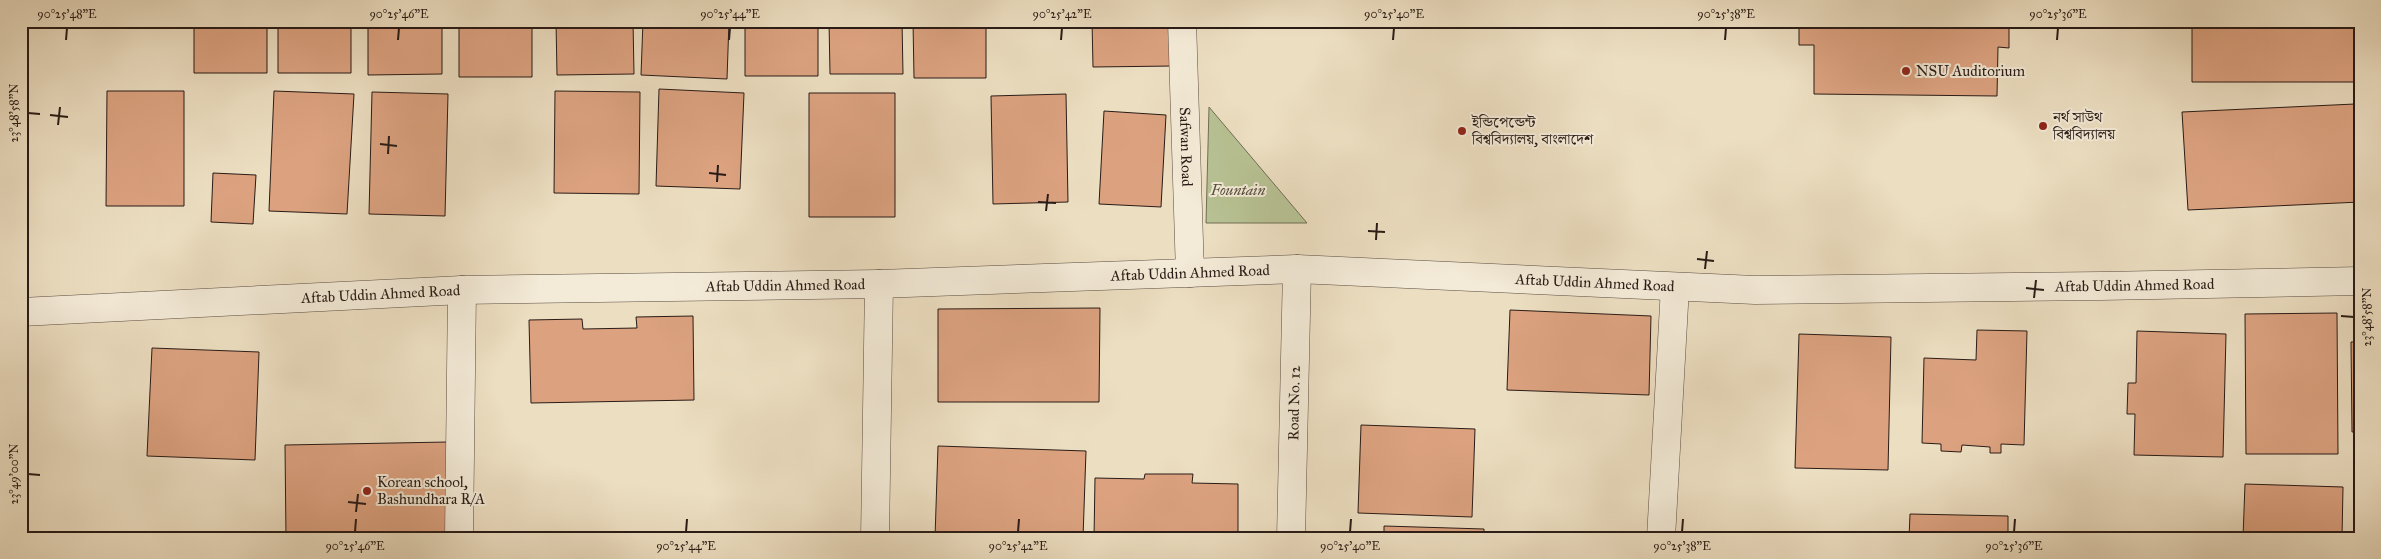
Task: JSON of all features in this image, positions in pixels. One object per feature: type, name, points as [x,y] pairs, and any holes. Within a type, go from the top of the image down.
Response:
[{"type":"street","name":"Safwan Road","points":[[1182,21],[1190,273]]},
{"type":"street","name":"Aftab Uddin Ahmed Road","points":[[21,312],[462,290],[879,284],[1296,269],[1755,290],[2360,280]]},
{"type":"street","name":"Road No. 12","points":[[1290,538],[1296,269]]},
{"type":"street","points":[[874,538],[879,284]]},
{"type":"street","points":[[1661,538],[1676,287]]},
{"type":"street","points":[[460,538],[462,290]]},
{"type":"green space","name":"Fountain","points":[[1209,107],[1307,223],[1206,223]]},
{"type":"building","points":[[194,21],[267,21],[267,73],[194,73]]},
{"type":"building","points":[[278,21],[351,21],[351,73],[278,73]]},
{"type":"building","points":[[368,21],[442,21],[442,74],[368,75]]},
{"type":"building","points":[[459,21],[532,21],[532,77],[459,77]]},
{"type":"building","points":[[556,21],[633,21],[634,74],[557,75]]},
{"type":"building","points":[[643,21],[729,21],[727,79],[641,75]]},
{"type":"building","points":[[745,21],[818,21],[818,76],[745,76]]},
{"type":"building","points":[[829,21],[902,21],[903,74],[830,74]]},
{"type":"building","points":[[913,21],[986,21],[986,78],[914,78]]},
{"type":"building","points":[[1092,21],[1173,21],[1174,66],[1093,67]]},
{"type":"building","name":"NSU Auditorium","points":[[1799,21],[2009,21],[2009,48],[1998,47],[1997,96],[1814,94],[1814,45],[1799,45]]},
{"type":"building","points":[[2192,21],[2355,21],[2355,82],[2192,82]]},
{"type":"building","points":[[659,89],[744,93],[740,189],[656,186]]},
{"type":"building","points":[[107,91],[184,91],[184,206],[106,206]]},
{"type":"building","points":[[274,91],[354,94],[347,214],[269,211]]},
{"type":"building","points":[[555,91],[640,92],[639,194],[554,193]]},
{"type":"building","points":[[372,92],[448,94],[445,216],[369,214]]},
{"type":"building","points":[[809,93],[895,93],[895,217],[809,217]]},
{"type":"building","points":[[1066,94],[1068,202],[993,204],[991,96]]},
{"type":"building","points":[[2355,104],[2360,202],[2188,210],[2182,112]]},
{"type":"building","points":[[1104,111],[1166,115],[1161,207],[1099,204]]},
{"type":"building","points":[[213,173],[256,175],[253,224],[211,222]]},
{"type":"building","points":[[1100,308],[1099,402],[938,402],[938,309]]},
{"type":"building","points":[[1510,310],[1651,316],[1649,395],[1507,390]]},
{"type":"building","points":[[2337,313],[2338,454],[2246,454],[2245,314]]},
{"type":"building","points":[[693,316],[694,400],[531,403],[529,320],[582,319],[583,329],[637,328],[636,317]]},
{"type":"building","points":[[1977,330],[2027,331],[2024,445],[2001,444],[2001,453],[1990,453],[1990,447],[1962,445],[1961,452],[1941,451],[1941,444],[1922,443],[1924,358],[1976,360]]},
{"type":"building","points":[[2137,331],[2226,334],[2223,457],[2134,455],[2135,414],[2127,414],[2128,383],[2136,383]]},
{"type":"building","points":[[1799,334],[1891,337],[1888,470],[1795,468]]},
{"type":"building","points":[[2351,342],[2360,342],[2360,431],[2352,432]]},
{"type":"building","points":[[152,348],[259,352],[255,460],[147,456]]},
{"type":"building","points":[[1361,425],[1475,429],[1472,517],[1358,513]]},
{"type":"building","name":"Korean school, Bashundhara R/A","points":[[448,442],[449,538],[286,538],[285,445]]},
{"type":"building","points":[[938,446],[1086,451],[1083,538],[935,538]]},
{"type":"building","points":[[1145,474],[1193,474],[1192,483],[1238,484],[1238,538],[1094,538],[1095,478],[1144,479]]},
{"type":"building","points":[[2245,484],[2343,487],[2342,538],[2243,538]]},
{"type":"building","points":[[1910,514],[2008,516],[2008,538],[1909,538]]},
{"type":"building","points":[[1384,526],[1484,529],[1484,538],[1384,538]]},
{"type":"building","points":[[1503,534],[1643,538],[1503,538]]},
{"type":"place","name":"NSU Auditorium","points":[[1906,71]]},
{"type":"place","name":"নর্থ সাউথ বিশ্ববিদ্যালয়","points":[[2043,126]]},
{"type":"place","name":"ইন্ডিপেন্ডেন্ট বিশ্ববিদ্যালয়, বাংলাদেশ","points":[[1462,131]]},
{"type":"place","name":"Korean school, Bashundhara R/A","points":[[367,491]]}]
